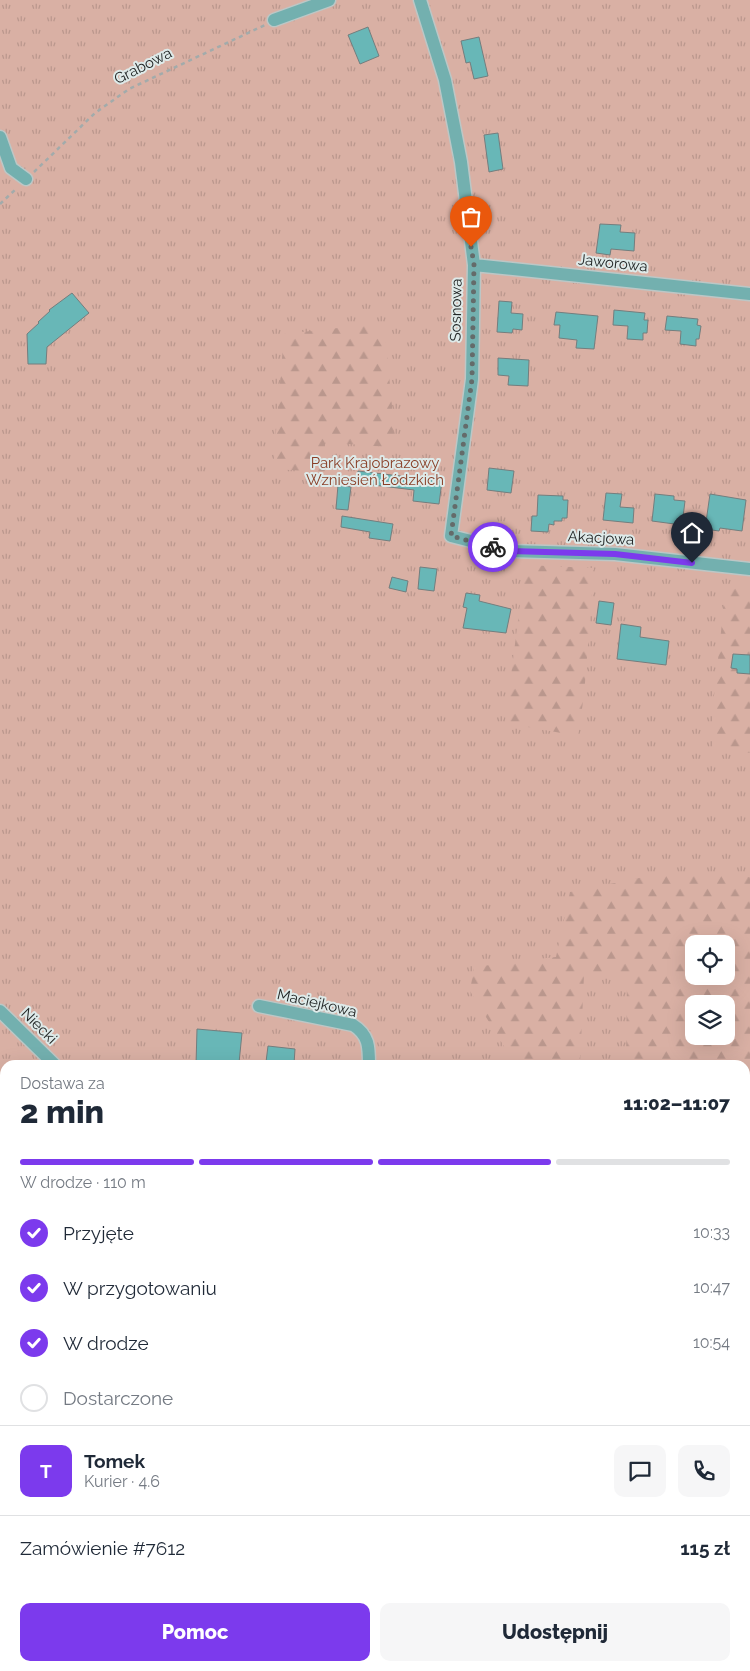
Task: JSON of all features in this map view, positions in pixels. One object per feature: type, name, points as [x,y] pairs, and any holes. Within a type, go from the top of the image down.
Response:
[{"type":"street","points":[[274,20],[329,0]]},
{"type":"street","name":"Sosnowa","points":[[420,0],[446,80],[461,162],[474,264],[472,379],[451,536]]},
{"type":"street","points":[[0,137],[11,168],[26,179]]},
{"type":"street","name":"Jaworowa","points":[[474,264],[750,294]]},
{"type":"street","name":"Akacjowa","points":[[451,536],[510,551],[615,554],[750,569]]},
{"type":"street","name":"Maciejkowa","points":[[258,1006],[353,1025],[362,1031],[369,1044],[369,1060]]},
{"type":"street","name":"Niecki","points":[[0,1011],[50,1060]]},
{"type":"path","name":"Grabowa","points":[[0,204],[95,113],[129,89],[274,20]]},
{"type":"green space","name":"Park Krajobrazowy Wzniesień Łódzkich","points":[[0,0],[750,0],[750,1060],[0,1060]]},
{"type":"green space","points":[[384,323],[396,448],[325,442],[324,472],[273,469],[284,334]]},
{"type":"green space","points":[[525,565],[594,568],[584,695],[578,736],[505,723]]},
{"type":"green space","points":[[726,586],[750,589],[750,753],[712,747],[713,705]]},
{"type":"green space","points":[[664,873],[750,877],[750,1060],[626,1060],[627,976],[584,975],[580,1060],[512,1060],[470,991],[474,967],[556,957],[570,892]]},
{"type":"building","points":[[368,27],[379,56],[360,64],[348,35]]},
{"type":"building","points":[[479,37],[488,76],[474,79],[470,62],[466,63],[461,41]]},
{"type":"building","points":[[498,133],[503,169],[489,172],[484,135]]},
{"type":"building","points":[[600,224],[621,225],[620,232],[635,233],[634,251],[611,249],[610,255],[596,253]]},
{"type":"building","points":[[72,293],[89,313],[47,347],[46,364],[28,364],[27,334],[49,310]]},
{"type":"building","points":[[499,301],[512,302],[511,313],[523,314],[522,330],[513,329],[512,333],[497,332]]},
{"type":"building","points":[[614,310],[645,313],[644,320],[648,320],[647,333],[643,333],[643,340],[627,339],[628,326],[613,325]]},
{"type":"building","points":[[556,312],[598,316],[594,349],[576,348],[577,340],[559,338],[560,325],[554,325]]},
{"type":"building","points":[[667,316],[698,319],[697,325],[701,326],[699,339],[696,339],[696,346],[680,344],[681,331],[665,330]]},
{"type":"building","points":[[498,358],[529,360],[528,386],[508,385],[509,376],[498,375]]},
{"type":"building","points":[[489,468],[514,471],[511,493],[487,490]]},
{"type":"building","points":[[358,471],[442,481],[439,504],[413,501],[414,490],[357,483]]},
{"type":"building","points":[[338,485],[351,487],[348,510],[336,509]]},
{"type":"building","points":[[606,493],[622,494],[620,507],[634,508],[633,523],[603,520]]},
{"type":"building","points":[[655,494],[674,496],[674,500],[685,501],[682,525],[652,521]]},
{"type":"building","points":[[710,494],[746,500],[742,531],[720,528],[719,531],[705,529]]},
{"type":"building","points":[[538,495],[563,496],[563,500],[568,500],[567,518],[562,518],[562,521],[554,521],[554,525],[549,524],[548,532],[531,531],[532,516],[537,516]]},
{"type":"building","points":[[342,516],[393,524],[390,541],[369,538],[370,532],[341,527]]},
{"type":"building","points":[[420,567],[437,569],[434,591],[418,589]]},
{"type":"building","points":[[392,577],[408,581],[406,592],[389,588]]},
{"type":"building","points":[[466,593],[480,595],[479,601],[511,609],[506,633],[463,628],[467,608],[463,607]]},
{"type":"building","points":[[599,601],[614,603],[611,625],[596,623]]},
{"type":"building","points":[[621,624],[641,627],[640,637],[669,641],[666,665],[617,659]]},
{"type":"building","points":[[733,654],[750,655],[750,674],[737,673],[737,669],[731,668]]},
{"type":"building","points":[[197,1029],[242,1033],[239,1060],[196,1060]]},
{"type":"building","points":[[268,1046],[295,1049],[294,1060],[266,1060]]},
{"type":"way so far","points":[[471,247],[474,264],[472,379],[451,536],[493,547]]},
{"type":"route","points":[[493,547],[510,551],[615,554],[692,563]]}]
